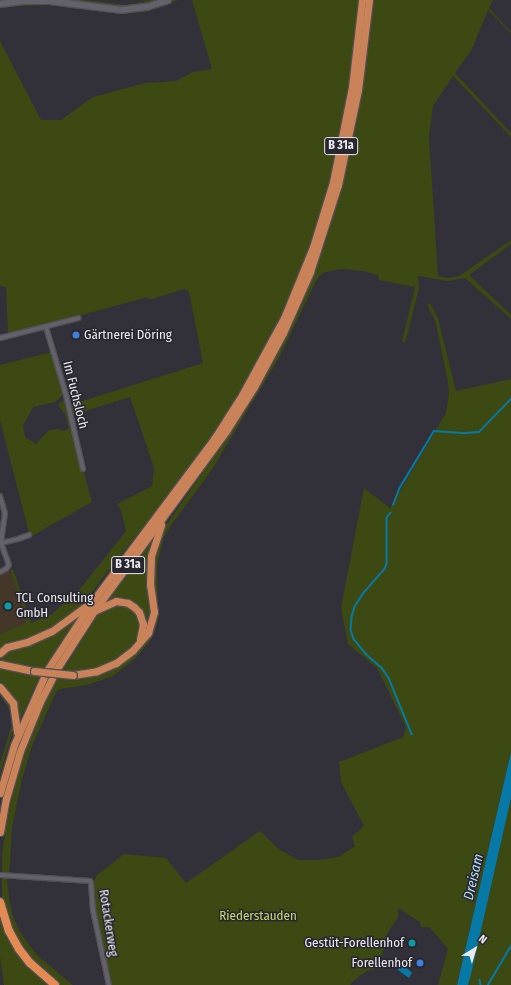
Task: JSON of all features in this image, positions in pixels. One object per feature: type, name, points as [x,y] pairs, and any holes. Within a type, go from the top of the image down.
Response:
[{"type":"highway","name":"B 31a","points":[[48,669],[92,602],[214,439],[252,378],[287,311],[313,247],[333,182],[352,87],[362,0]]},
{"type":"highway","name":"B 31a","points":[[56,670],[94,611],[205,461],[251,393],[284,333],[305,285],[325,229],[347,148],[358,90],[369,0]]},
{"type":"highway","points":[[0,664],[48,674],[73,675],[92,672],[107,667],[125,656],[140,643],[148,633],[153,616],[150,585],[150,561],[162,520]]},
{"type":"highway","points":[[94,611],[116,601],[128,603],[134,607],[140,612],[143,624],[140,643]]},
{"type":"highway","points":[[0,653],[7,647],[27,642],[52,631],[92,602]]},
{"type":"highway","points":[[0,793],[18,736],[44,677]]},
{"type":"highway","points":[[0,832],[6,798],[20,751],[40,702],[52,678]]},
{"type":"highway","points":[[0,687],[13,703],[18,736]]},
{"type":"highway","points":[[0,902],[9,931],[19,949],[30,963],[55,985]]},
{"type":"street","points":[[0,4],[23,1],[50,1],[121,10],[147,7],[168,0]]},
{"type":"street","points":[[0,338],[79,318]]},
{"type":"street","name":"Im Fuchsloch","points":[[46,327],[66,395],[83,469]]},
{"type":"street","points":[[0,496],[5,517],[1,543],[9,565],[6,569],[0,572]]},
{"type":"street","points":[[0,516],[5,517]]},
{"type":"street","points":[[1,543],[18,540],[29,534]]},
{"type":"street","name":"Rotackerweg","points":[[0,875],[77,879],[92,883],[93,910],[109,985]]},
{"type":"shaded area","points":[[10,571],[27,619],[24,624],[0,634],[0,574]]},
{"type":"green space","points":[[0,0],[84,0],[127,5],[151,0],[178,0],[146,12],[122,14],[52,5],[0,7]]},
{"type":"green space","points":[[192,0],[360,0],[354,58],[338,149],[323,206],[302,270],[276,328],[249,378],[215,432],[147,524],[71,616],[57,627],[0,650],[0,634],[24,624],[27,619],[10,571],[13,569],[31,623],[52,614],[80,589],[126,531],[121,510],[117,504],[152,486],[154,468],[130,397],[72,415],[70,405],[203,363],[189,292],[184,289],[149,300],[148,297],[45,325],[45,328],[0,340],[0,337],[8,334],[6,287],[0,286],[0,41],[41,120],[61,120],[93,97],[145,83],[176,81],[193,72],[212,69]]},
{"type":"green space","points":[[372,0],[493,0],[489,8],[511,32],[511,34],[488,10],[472,49],[455,73],[511,133],[511,137],[453,76],[433,106],[429,137],[438,276],[448,278],[459,276],[511,240],[511,244],[469,275],[511,315],[511,319],[465,278],[448,281],[418,276],[419,288],[405,343],[402,341],[415,287],[379,280],[378,275],[363,271],[341,269],[322,273],[316,281],[279,358],[213,468],[164,537],[157,566],[158,621],[151,640],[135,659],[113,676],[87,685],[60,689],[56,692],[32,746],[22,779],[12,828],[9,877],[7,879],[9,898],[13,916],[19,930],[29,945],[39,957],[73,985],[58,985],[33,963],[14,937],[2,900],[2,853],[9,812],[19,770],[37,722],[57,678],[79,678],[106,670],[150,631],[151,567],[162,531],[208,465],[256,390],[302,305],[323,245],[351,143]]},
{"type":"green space","name":"Riederstauden","points":[[430,303],[438,318],[456,391],[511,379],[511,752],[457,985],[438,985],[448,949],[429,927],[421,927],[420,922],[398,908],[398,917],[387,934],[381,960],[377,968],[365,972],[350,985],[112,985],[95,910],[94,881],[97,875],[124,854],[166,858],[186,883],[260,831],[280,850],[298,860],[318,860],[339,857],[355,846],[352,837],[364,826],[341,782],[339,762],[403,737],[406,727],[377,668],[348,644],[341,608],[364,488],[390,508],[446,413],[449,393],[448,382],[435,320],[427,305]]},
{"type":"green space","points":[[52,352],[64,394],[55,402],[33,407],[23,426],[25,437],[36,444],[49,430],[59,429],[63,431],[69,429],[65,413],[58,404],[64,400],[92,502],[30,537],[0,420],[0,365]]},
{"type":"green space","points":[[156,533],[152,545],[151,617],[146,632],[145,626],[130,602],[102,606]]},
{"type":"green space","points":[[122,604],[136,612],[141,626],[136,643],[118,659],[92,670],[62,672],[98,615],[105,608]]},
{"type":"green space","points":[[80,613],[44,670],[0,663],[0,655],[4,650],[18,646]]},
{"type":"green space","points":[[0,667],[40,675],[19,722],[0,685]]},
{"type":"green space","points":[[0,689],[11,704],[14,727],[0,774],[0,764],[12,724],[11,712],[0,695]]},
{"type":"green space","points":[[511,798],[511,985],[468,985],[480,933]]},
{"type":"green space","points":[[0,914],[6,930],[51,985],[4,985],[0,956]]},
{"type":"water","name":"Dreisam","points":[[511,752],[511,798],[471,974],[468,985],[457,985]]},
{"type":"water","points":[[401,963],[412,973],[409,978],[398,970]]},
{"type":"waterway","points":[[393,505],[399,489],[434,431],[465,433],[479,432],[511,399]]},
{"type":"waterway","points":[[391,513],[387,518],[387,564],[385,569],[364,593],[355,607],[352,617],[351,630],[354,639],[366,654],[382,668],[389,678],[412,734]]},
{"type":"waterway","points":[[488,985],[511,946]]},
{"type":"waterway","points":[[480,980],[481,985]]},
{"type":"place","name":"Gärtnerei Döring","points":[[76,335]]},
{"type":"place","name":"TCL Consulting GmbH","points":[[8,606]]},
{"type":"place","name":"Gestüt-Forellenhof","points":[[412,943]]},
{"type":"place","name":"Forellenhof","points":[[420,963]]}]
